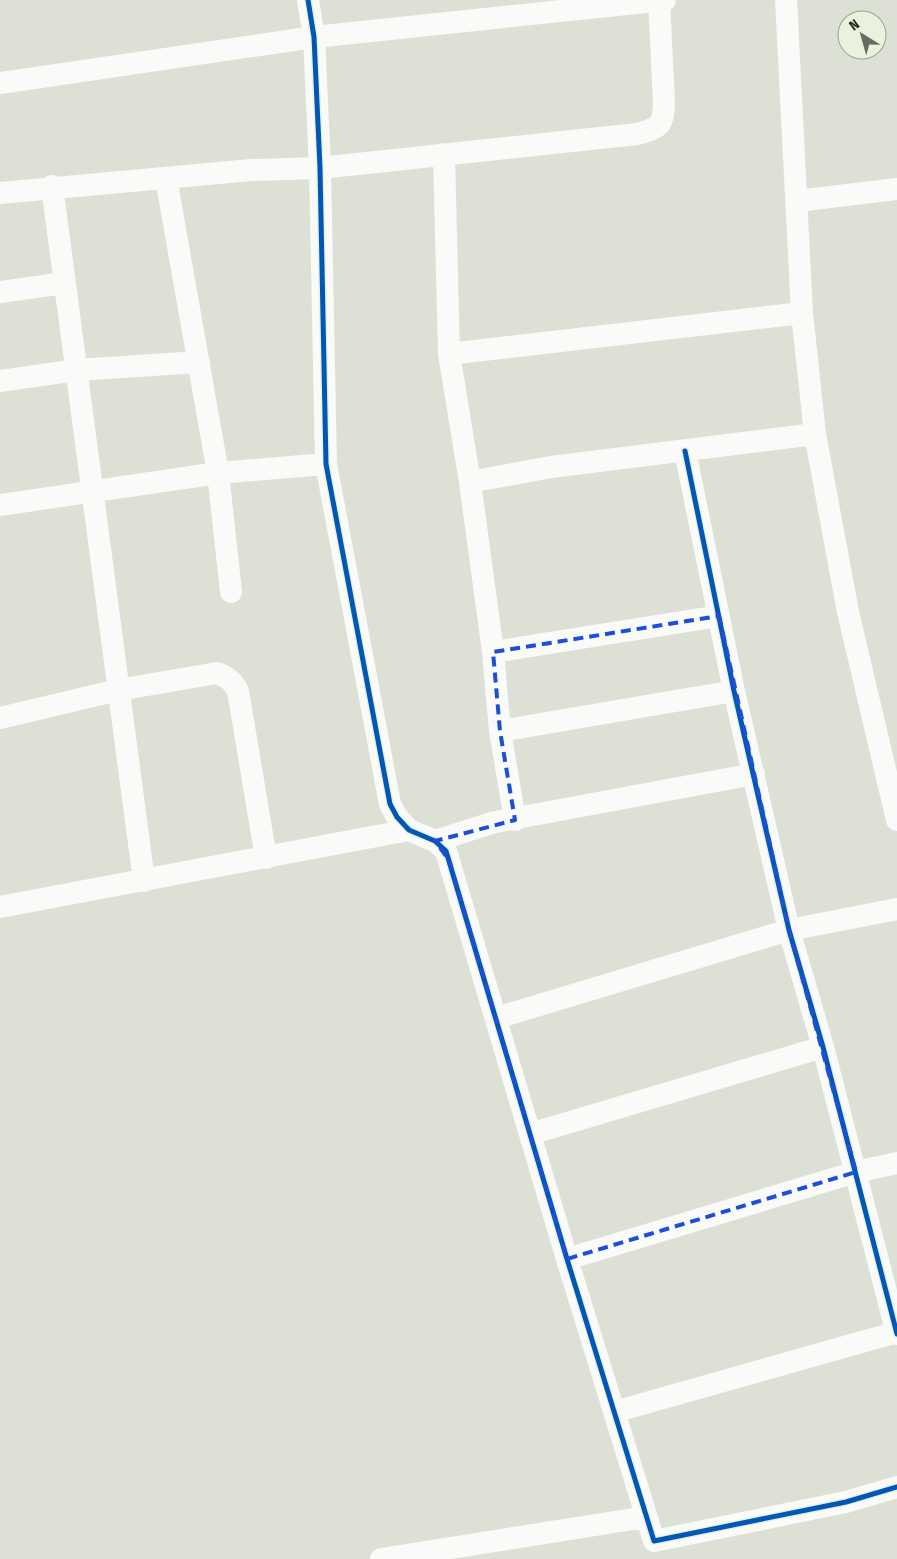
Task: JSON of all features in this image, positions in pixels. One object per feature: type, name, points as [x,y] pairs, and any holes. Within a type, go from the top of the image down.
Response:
[{"type":"street","points":[[308,0],[314,37],[320,168],[326,464],[390,804],[397,817],[409,830],[435,841],[446,851],[567,1259],[656,1550],[846,1502],[897,1487]]},
{"type":"street","points":[[0,192],[251,170],[320,168],[637,134],[656,129],[664,119],[658,0]]},
{"type":"street","points":[[0,83],[314,37],[665,0]]},
{"type":"street","points":[[786,0],[802,313],[815,434],[848,612],[897,820]]},
{"type":"street","points":[[444,154],[449,354],[470,482],[493,652],[500,731],[515,820]]},
{"type":"street","points":[[166,178],[218,473],[231,592]]},
{"type":"street","points":[[52,186],[144,880]]},
{"type":"street","points":[[797,201],[897,189]]},
{"type":"street","points":[[0,292],[64,283]]},
{"type":"street","points":[[449,354],[802,313]]},
{"type":"street","points":[[0,381],[76,370],[199,362]]},
{"type":"street","points":[[470,482],[551,467],[815,434]]},
{"type":"street","points":[[614,1412],[897,1333],[823,1047],[790,930],[734,691],[685,451]]},
{"type":"street","points":[[0,505],[218,473],[326,464]]},
{"type":"street","points":[[493,652],[719,616]]},
{"type":"street","points":[[0,718],[118,690],[217,673],[233,682],[238,691],[266,858]]},
{"type":"street","points":[[500,731],[734,691]]},
{"type":"street","points":[[435,841],[496,822],[515,820],[544,812],[754,774]]},
{"type":"street","points":[[0,907],[409,830]]},
{"type":"street","points":[[496,1018],[790,930],[897,909]]},
{"type":"street","points":[[530,1134],[823,1047]]},
{"type":"street","points":[[567,1259],[856,1172],[897,1163]]},
{"type":"street","points":[[389,1558],[646,1517]]},
{"type":"highlighted area","points":[[719,616],[789,930],[856,1172],[567,1259],[449,860],[435,841],[515,820],[500,731],[493,652]]},
{"type":"cycle path","points":[[308,0],[314,37],[320,168],[326,464],[390,804],[397,817],[409,830],[435,841],[446,851],[567,1259],[654,1541],[846,1502],[897,1487]]},
{"type":"cycle path","points":[[685,451],[734,691],[789,930],[823,1047],[897,1334]]}]
